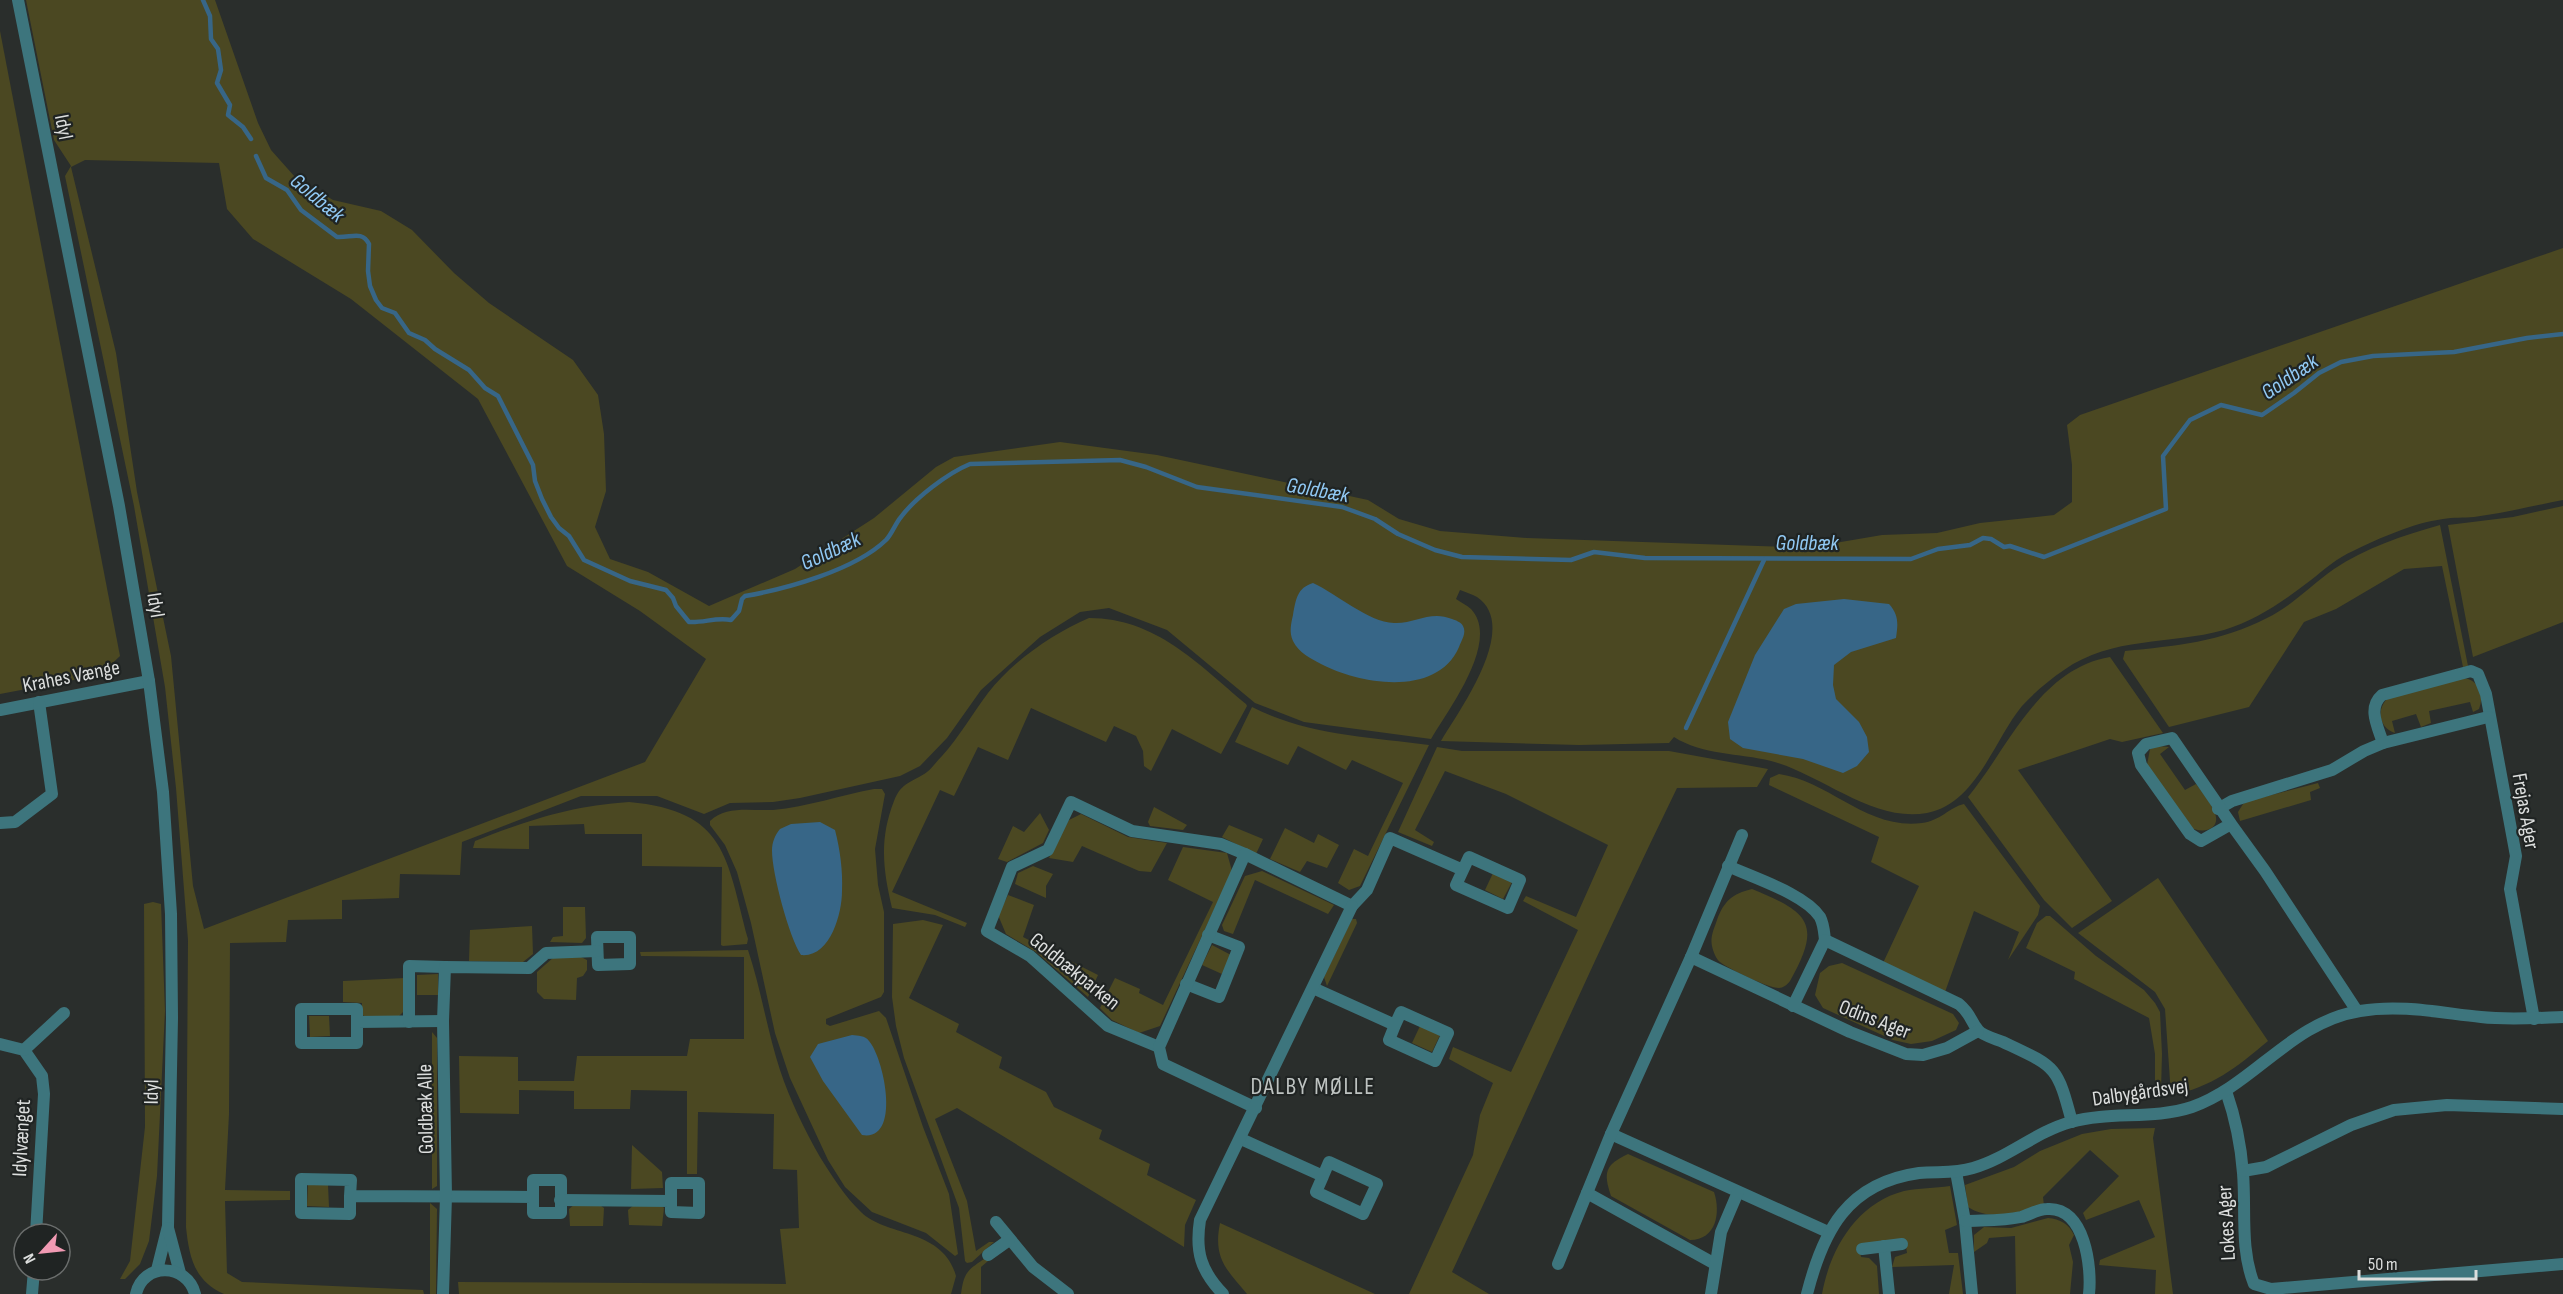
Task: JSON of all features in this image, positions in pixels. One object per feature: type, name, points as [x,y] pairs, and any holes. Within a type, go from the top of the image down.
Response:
[{"type":"street","name":"Idyl","points":[[18,0],[119,506],[149,681],[163,792],[171,914],[172,1018],[168,1226],[157,1270]]},
{"type":"street","name":"Frejas Ager","points":[[2384,743],[2374,714],[2376,701],[2382,695],[2471,671],[2478,674],[2486,693],[2488,717],[2516,856],[2510,889],[2534,1018]]},
{"type":"street","name":"Krahes Vænge","points":[[0,710],[149,681]]},
{"type":"street","points":[[0,823],[15,822],[52,794],[39,702]]},
{"type":"street","points":[[2218,809],[2232,801],[2332,770],[2364,751],[2384,743],[2488,717]]},
{"type":"street","points":[[2230,824],[2201,841],[2190,834],[2141,765],[2138,753],[2146,744],[2172,738],[2218,809],[2230,824],[2265,871],[2357,1011]]},
{"type":"street","name":"Goldbækparken","points":[[1159,1047],[1108,1026],[1030,956],[987,930],[1012,867],[1048,850],[1071,802],[1131,831],[1221,844],[1352,906]]},
{"type":"street","points":[[1558,1263],[1611,1134],[1742,835]]},
{"type":"street","points":[[1223,1294],[1205,1272],[1197,1240],[1200,1220],[1352,906],[1367,890],[1390,838],[1463,870]]},
{"type":"street","points":[[1245,854],[1159,1047],[1162,1064],[1256,1108]]},
{"type":"street","points":[[1468,857],[1520,880],[1508,908],[1456,885],[1463,870],[1468,857]]},
{"type":"street","points":[[1728,866],[1800,900],[1812,908],[1824,928],[1825,940],[1792,1006]]},
{"type":"street","points":[[1186,984],[1219,997],[1239,947],[1208,935]]},
{"type":"street","points":[[1825,940],[1959,1004],[1969,1012],[1978,1031],[2044,1061],[2062,1084],[2072,1122]]},
{"type":"street","points":[[409,1022],[410,966],[529,968],[546,953],[597,951]]},
{"type":"street","name":"Odins Ager","points":[[1690,957],[1792,1006],[1906,1054],[1923,1055],[1947,1048],[1978,1031]]},
{"type":"street","name":"Goldbæk Alle","points":[[443,1294],[446,1196],[443,1021],[445,968]]},
{"type":"street","points":[[1313,988],[1395,1025]]},
{"type":"street","name":"Dalbygårdsvej","points":[[1807,1294],[1817,1257],[1828,1232],[1841,1214],[1858,1198],[1877,1186],[1898,1178],[1920,1173],[1956,1172],[1974,1168],[2001,1157],[2047,1130],[2072,1122],[2105,1115],[2166,1112],[2191,1107],[2226,1091],[2283,1046],[2318,1025],[2357,1011],[2392,1007],[2484,1018],[2563,1017]]},
{"type":"street","points":[[301,1009],[357,1009],[357,1022],[357,1043],[301,1043],[301,1009]]},
{"type":"street","points":[[1401,1012],[1448,1033],[1436,1061],[1389,1040],[1395,1025],[1401,1012]]},
{"type":"street","points":[[0,1044],[24,1050],[64,1013]]},
{"type":"street","points":[[357,1022],[443,1021]]},
{"type":"street","name":"Idylvænget","points":[[24,1050],[42,1076],[44,1094],[37,1222]]},
{"type":"street","name":"Lokes Ager","points":[[2226,1091],[2233,1112],[2243,1172],[2247,1266],[2254,1284],[2271,1289],[2563,1264]]},
{"type":"street","name":"Lokes Ager","points":[[2243,1172],[2266,1167],[2351,1125],[2394,1110],[2448,1105],[2563,1108]]},
{"type":"street","points":[[1611,1134],[1828,1232]]},
{"type":"street","points":[[1241,1139],[1323,1176]]},
{"type":"street","points":[[1329,1162],[1377,1184],[1364,1214],[1316,1192],[1323,1176],[1329,1162]]},
{"type":"street","points":[[1956,1172],[1965,1221],[1972,1294]]},
{"type":"street","points":[[301,1179],[351,1180],[350,1196],[350,1214],[300,1213],[301,1179]]},
{"type":"street","points":[[533,1180],[561,1180],[561,1213],[533,1213],[533,1197],[533,1180]]},
{"type":"street","points":[[1712,1294],[1721,1233],[1738,1192]]},
{"type":"street","points":[[1587,1193],[1715,1264]]},
{"type":"street","points":[[350,1196],[533,1197]]},
{"type":"street","points":[[560,1200],[670,1201]]},
{"type":"street","points":[[1965,1221],[2019,1218],[2048,1209],[2064,1213],[2082,1234],[2088,1254],[2089,1294]]},
{"type":"street","points":[[996,1222],[1033,1267],[1068,1294]]},
{"type":"street","name":"Idyl","points":[[168,1226],[180,1273]]},
{"type":"street","points":[[988,1255],[1009,1240]]},
{"type":"street","points":[[1862,1249],[1902,1244]]},
{"type":"street","points":[[1884,1246],[1889,1294]]},
{"type":"street","points":[[136,1294],[141,1282],[157,1270],[169,1269],[180,1273],[191,1283],[195,1294]]},
{"type":"shaded area","points":[[26,0],[215,0],[258,123],[271,150],[295,177],[333,200],[381,211],[412,230],[454,273],[489,303],[573,360],[598,395],[604,434],[606,491],[595,527],[610,559],[648,572],[709,606],[795,569],[874,518],[936,467],[954,457],[1060,442],[1157,455],[1368,500],[1399,519],[1440,531],[1527,538],[1787,547],[1794,550],[1882,535],[1937,533],[1980,523],[2054,515],[2072,502],[2072,465],[2067,425],[2080,415],[2563,248],[2563,500],[2474,517],[2447,518],[2408,527],[2342,557],[2281,602],[2236,626],[2204,635],[2121,646],[2082,659],[2053,678],[2022,706],[1982,769],[1959,797],[1944,807],[1927,813],[1907,814],[1887,811],[1848,796],[1790,767],[1759,758],[1696,747],[1674,737],[1669,743],[1579,745],[1441,741],[1472,690],[1490,648],[1492,628],[1489,611],[1477,597],[1460,590],[1456,599],[1471,609],[1479,623],[1480,639],[1469,675],[1431,739],[1304,722],[1255,703],[1167,630],[1109,608],[1080,612],[1040,637],[981,690],[947,738],[920,766],[900,776],[800,798],[773,802],[730,803],[704,814],[657,796],[581,796],[462,842],[460,875],[400,874],[399,898],[342,900],[342,919],[288,920],[286,942],[230,943],[229,1114],[225,1190],[290,1191],[290,1200],[225,1201],[227,1273],[242,1282],[423,1290],[424,1294],[224,1294],[214,1289],[200,1275],[191,1258],[186,1227],[188,940],[176,788],[165,687],[134,506],[65,176],[71,166],[54,140]],"holes":[[[85,160],[219,163],[227,209],[253,239],[351,299],[478,399],[567,566],[640,611],[706,659],[645,762],[204,929],[193,886],[171,656],[137,492],[116,353],[71,167]]]},
{"type":"shaded area","points":[[0,31],[120,656],[100,675],[0,694]]},
{"type":"shaded area","points":[[2563,506],[2563,622],[2473,657],[2448,525],[2513,517]]},
{"type":"shaded area","points":[[2440,525],[2468,666],[2463,667],[2442,566],[2404,569],[2336,609],[2304,622],[2249,707],[2169,727],[2123,659],[2125,651],[2198,642],[2250,626],[2285,608],[2346,561],[2372,548]]},
{"type":"shaded area","points":[[1089,618],[1113,620],[1155,635],[1193,659],[1246,704],[1221,754],[1172,729],[1151,771],[1144,766],[1143,751],[1136,736],[1114,726],[1106,742],[1031,708],[1008,760],[978,747],[954,796],[940,790],[892,892],[967,923],[965,927],[935,915],[892,908],[886,881],[884,842],[889,815],[897,794],[904,786],[933,766],[955,741],[988,693],[1021,659],[1047,640]]},
{"type":"shaded area","points":[[2110,657],[2163,733],[2122,742],[2110,739],[2018,770],[2112,901],[2072,928],[2044,900],[1968,797],[2012,734],[2045,693],[2064,677],[2085,664]]},
{"type":"shaded area","points":[[2463,678],[2473,681],[2479,689],[2481,704],[2479,709],[2473,712],[2470,702],[2429,711],[2431,723],[2421,727],[2416,714],[2392,721],[2395,733],[2382,722],[2382,706],[2389,697]]},
{"type":"shaded area","points":[[1252,707],[1294,724],[1316,729],[1429,745],[1360,886],[1349,890],[1338,883],[1354,849],[1368,856],[1403,783],[1352,760],[1346,770],[1298,746],[1288,765],[1235,742]]},
{"type":"shaded area","points":[[2158,746],[2169,747],[2160,754],[2185,790],[2196,784],[2210,802],[2216,816],[2214,826],[2206,830],[2189,827],[2147,765],[2150,749]]},
{"type":"shaded area","points":[[1437,747],[1462,751],[1669,751],[1768,769],[1757,787],[1677,788],[1452,1272],[1489,1294],[1409,1294],[1473,1155],[1480,1115],[1493,1083],[1449,1059],[1453,1047],[1511,1072],[1578,930],[1523,901],[1526,896],[1576,917],[1608,845],[1506,794],[1445,771],[1415,830],[1434,842],[1432,846],[1398,832]]},
{"type":"shaded area","points":[[1779,774],[1797,778],[1883,819],[1902,823],[1928,822],[1964,804],[2040,906],[2038,915],[2008,960],[2019,932],[1974,911],[1945,992],[1883,963],[1919,886],[1871,862],[1879,837],[1769,785],[1770,778]]},
{"type":"shaded area","points":[[2318,783],[2320,788],[2310,792],[2311,800],[2240,821],[2238,812],[2248,801]]},
{"type":"shaded area","points":[[882,789],[885,794],[875,849],[878,885],[884,912],[884,992],[881,997],[826,1019],[826,1024],[830,1026],[879,1011],[886,1018],[923,1127],[949,1194],[958,1254],[955,1256],[926,1233],[872,1212],[845,1187],[828,1160],[790,1078],[775,1033],[751,923],[737,872],[725,845],[710,825],[710,821],[716,816],[731,811],[786,808]]},
{"type":"shaded area","points":[[629,802],[661,807],[686,816],[704,828],[717,843],[727,862],[734,884],[748,939],[747,944],[721,945],[722,867],[642,866],[642,834],[585,834],[584,824],[529,826],[529,849],[473,848],[475,841],[532,820],[588,807]]},
{"type":"shaded area","points":[[1154,807],[1187,825],[1183,830],[1150,826],[1148,822]]},
{"type":"shaded area","points":[[1040,813],[1049,830],[1043,843],[1007,862],[998,859],[1013,826],[1024,832]]},
{"type":"shaded area","points":[[1081,814],[1128,837],[1167,843],[1151,872],[1139,871],[1082,846],[1073,862],[1049,858],[1069,820]]},
{"type":"shaded area","points":[[1229,825],[1263,839],[1256,854],[1222,837]]},
{"type":"shaded area","points":[[1285,828],[1314,843],[1318,834],[1339,845],[1327,868],[1307,861],[1300,872],[1270,859]]},
{"type":"shaded area","points":[[1183,847],[1227,853],[1232,871],[1160,1026],[1139,1033],[1112,1020],[1100,1008],[1115,978],[1140,989],[1139,993],[1163,1005],[1213,902],[1168,880]]},
{"type":"shaded area","points":[[1033,866],[1053,874],[1046,886],[1046,898],[1015,884],[1018,873]]},
{"type":"shaded area","points":[[1262,871],[1334,905],[1328,914],[1255,880],[1233,934],[1224,931],[1222,925],[1245,876]]},
{"type":"shaded area","points":[[1493,873],[1512,882],[1503,899],[1485,890]]},
{"type":"shaded area","points":[[2158,878],[2268,1041],[2234,1068],[2211,1082],[2171,1095],[2165,1009],[2155,992],[2078,933]]},
{"type":"shaded area","points":[[1752,889],[1786,905],[1797,913],[1804,922],[1807,932],[1806,945],[1790,981],[1779,988],[1766,985],[1731,969],[1719,961],[1713,950],[1713,933],[1723,908],[1734,896]]},
{"type":"shaded area","points":[[1008,895],[1034,905],[1023,937],[1098,975],[1088,997],[1036,952],[1006,934],[998,915]]},
{"type":"shaded area","points":[[153,902],[161,904],[165,1011],[157,1176],[149,1241],[140,1264],[125,1279],[120,1279],[130,1261],[145,1127],[144,904]]},
{"type":"shaded area","points":[[563,907],[585,907],[586,938],[582,943],[550,942],[553,937],[563,936]]},
{"type":"shaded area","points":[[2046,916],[2050,916],[2096,956],[2144,990],[2155,1003],[2160,1012],[2162,1054],[2161,1091],[2158,1098],[2155,1098],[2155,1054],[2149,1018],[2074,979],[2075,972],[2026,948],[2037,923]]},
{"type":"shaded area","points":[[1352,919],[1356,919],[1357,923],[1327,986],[1324,977]]},
{"type":"shaded area","points":[[923,920],[943,925],[909,998],[959,1024],[956,1032],[1002,1057],[999,1068],[1046,1092],[1054,1107],[1102,1130],[1099,1139],[1150,1164],[1147,1175],[1196,1200],[1185,1225],[1184,1247],[957,1108],[935,1119],[967,1201],[976,1251],[989,1242],[994,1242],[972,1262],[965,1261],[959,1208],[904,1058],[892,997],[893,924]]},
{"type":"shaded area","points":[[532,926],[533,954],[523,962],[469,961],[470,930]]},
{"type":"shaded area","points":[[1212,945],[1231,955],[1222,974],[1202,965]]},
{"type":"shaded area","points":[[748,950],[780,1070],[808,1136],[820,1157],[844,1193],[861,1212],[872,1220],[927,1241],[939,1249],[949,1260],[956,1276],[951,1294],[459,1294],[458,1282],[786,1284],[780,1229],[799,1228],[797,1170],[773,1169],[774,1114],[698,1112],[697,1174],[687,1174],[687,1091],[631,1090],[630,1109],[574,1109],[574,1091],[519,1090],[519,1114],[460,1113],[459,1056],[518,1057],[518,1081],[574,1081],[577,1056],[687,1056],[690,1039],[744,1039],[744,957],[641,956],[640,952]]},
{"type":"shaded area","points":[[554,957],[581,957],[587,960],[587,970],[583,976],[577,978],[576,1000],[544,999],[537,992],[537,972]]},
{"type":"shaded area","points":[[1842,963],[1953,1014],[1959,1023],[1956,1030],[1932,1041],[1911,1044],[1893,1040],[1823,1008],[1815,995],[1820,973],[1829,966]]},
{"type":"shaded area","points":[[438,974],[438,995],[417,995],[417,975]]},
{"type":"shaded area","points":[[405,978],[403,1012],[398,1017],[365,1017],[362,1014],[362,1003],[343,1002],[343,981]]},
{"type":"shaded area","points":[[309,1016],[329,1016],[330,1036],[310,1037]]},
{"type":"shaded area","points":[[1420,1026],[1440,1035],[1432,1052],[1412,1043]]},
{"type":"shaded area","points":[[432,1032],[437,1038],[437,1186],[432,1189]]},
{"type":"shaded area","points":[[2155,1128],[2153,1138],[2173,1294],[2155,1294],[2156,1270],[2099,1265],[2100,1260],[2155,1237],[2139,1200],[2086,1220],[2083,1213],[2119,1176],[2090,1150],[2043,1197],[2044,1206],[1996,1215],[1977,1212],[1968,1207],[1965,1185],[2014,1167],[2040,1151],[2082,1134],[2111,1129]]},
{"type":"shaded area","points":[[632,1145],[662,1172],[663,1188],[631,1189]]},
{"type":"shaded area","points":[[1628,1154],[1714,1192],[1717,1208],[1711,1230],[1699,1239],[1690,1240],[1611,1196],[1607,1181],[1608,1170],[1615,1162]]},
{"type":"shaded area","points":[[308,1184],[328,1185],[329,1207],[307,1206]]},
{"type":"shaded area","points":[[1950,1186],[1957,1225],[1945,1230],[1949,1253],[1958,1253],[1963,1294],[1949,1294],[1954,1265],[1892,1267],[1895,1257],[1907,1253],[1905,1240],[1859,1244],[1861,1257],[1869,1258],[1877,1266],[1879,1294],[1822,1294],[1839,1245],[1848,1230],[1872,1206],[1904,1191]]},
{"type":"shaded area","points":[[430,1203],[437,1209],[436,1294],[430,1294]]},
{"type":"shaded area","points":[[575,1204],[598,1204],[604,1208],[603,1226],[570,1226],[569,1209]]},
{"type":"shaded area","points":[[635,1204],[661,1205],[664,1208],[662,1226],[629,1225],[628,1210]]},
{"type":"shaded area","points":[[2048,1218],[2064,1223],[2074,1235],[2069,1245],[2073,1262],[2070,1294],[2016,1294],[2015,1236],[1989,1238],[1987,1243],[1974,1252],[1974,1235],[1984,1227],[2011,1228]]},
{"type":"shaded area","points":[[1220,1223],[1375,1294],[1247,1294],[1223,1262],[1218,1245]]},
{"type":"shaded area","points":[[987,1257],[988,1261],[981,1267],[981,1294],[961,1294],[968,1272]]},
{"type":"water","points":[[1313,583],[1363,613],[1384,621],[1402,623],[1437,616],[1453,619],[1463,626],[1463,637],[1448,663],[1434,674],[1416,680],[1376,681],[1337,671],[1305,655],[1298,649],[1292,638],[1291,625],[1296,599],[1300,591]]},
{"type":"water","points":[[1844,599],[1889,604],[1897,620],[1896,638],[1851,652],[1834,665],[1833,685],[1836,699],[1859,722],[1867,737],[1869,752],[1857,766],[1843,773],[1803,759],[1743,748],[1730,739],[1728,722],[1755,655],[1784,609],[1796,604]]},
{"type":"water","points":[[820,822],[835,830],[840,852],[842,883],[840,911],[832,933],[820,950],[801,955],[791,934],[782,904],[772,851],[775,836],[780,829],[791,824]]},
{"type":"water","points":[[852,1035],[869,1041],[875,1050],[884,1080],[886,1113],[882,1126],[874,1134],[862,1135],[823,1081],[810,1057],[818,1044]]},
{"type":"waterway","name":"Goldbæk","points":[[203,0],[210,16],[211,39],[218,49],[221,70],[217,83],[230,105],[228,115],[243,127],[251,139]]},
{"type":"waterway","name":"Goldbæk","points":[[256,156],[266,178],[287,190],[301,210],[337,237],[359,236],[366,240],[369,244],[370,286],[382,308],[395,313],[409,333],[425,340],[435,349],[469,370],[485,388],[498,396],[533,465],[535,481],[551,517],[569,536],[584,560],[630,581],[666,590],[689,622],[731,620],[739,611],[745,596],[780,589],[819,577],[857,560],[886,540],[901,517],[923,494],[952,473],[970,464],[1120,460],[1146,467],[1197,487],[1342,507],[1375,519],[1398,534],[1435,550],[1462,557],[1571,560],[1594,552],[1645,558],[1911,559],[1938,549],[1970,545],[1983,538],[1991,539],[2004,547],[2010,546],[2044,557],[2166,509],[2163,456],[2190,420],[2221,405],[2262,415],[2319,373],[2341,362],[2373,356],[2454,352],[2527,338],[2563,334]]},
{"type":"waterway","points":[[1686,728],[1764,560]]},
{"type":"district","name":"DALBY MØLLE","points":[[1313,1086]]}]
